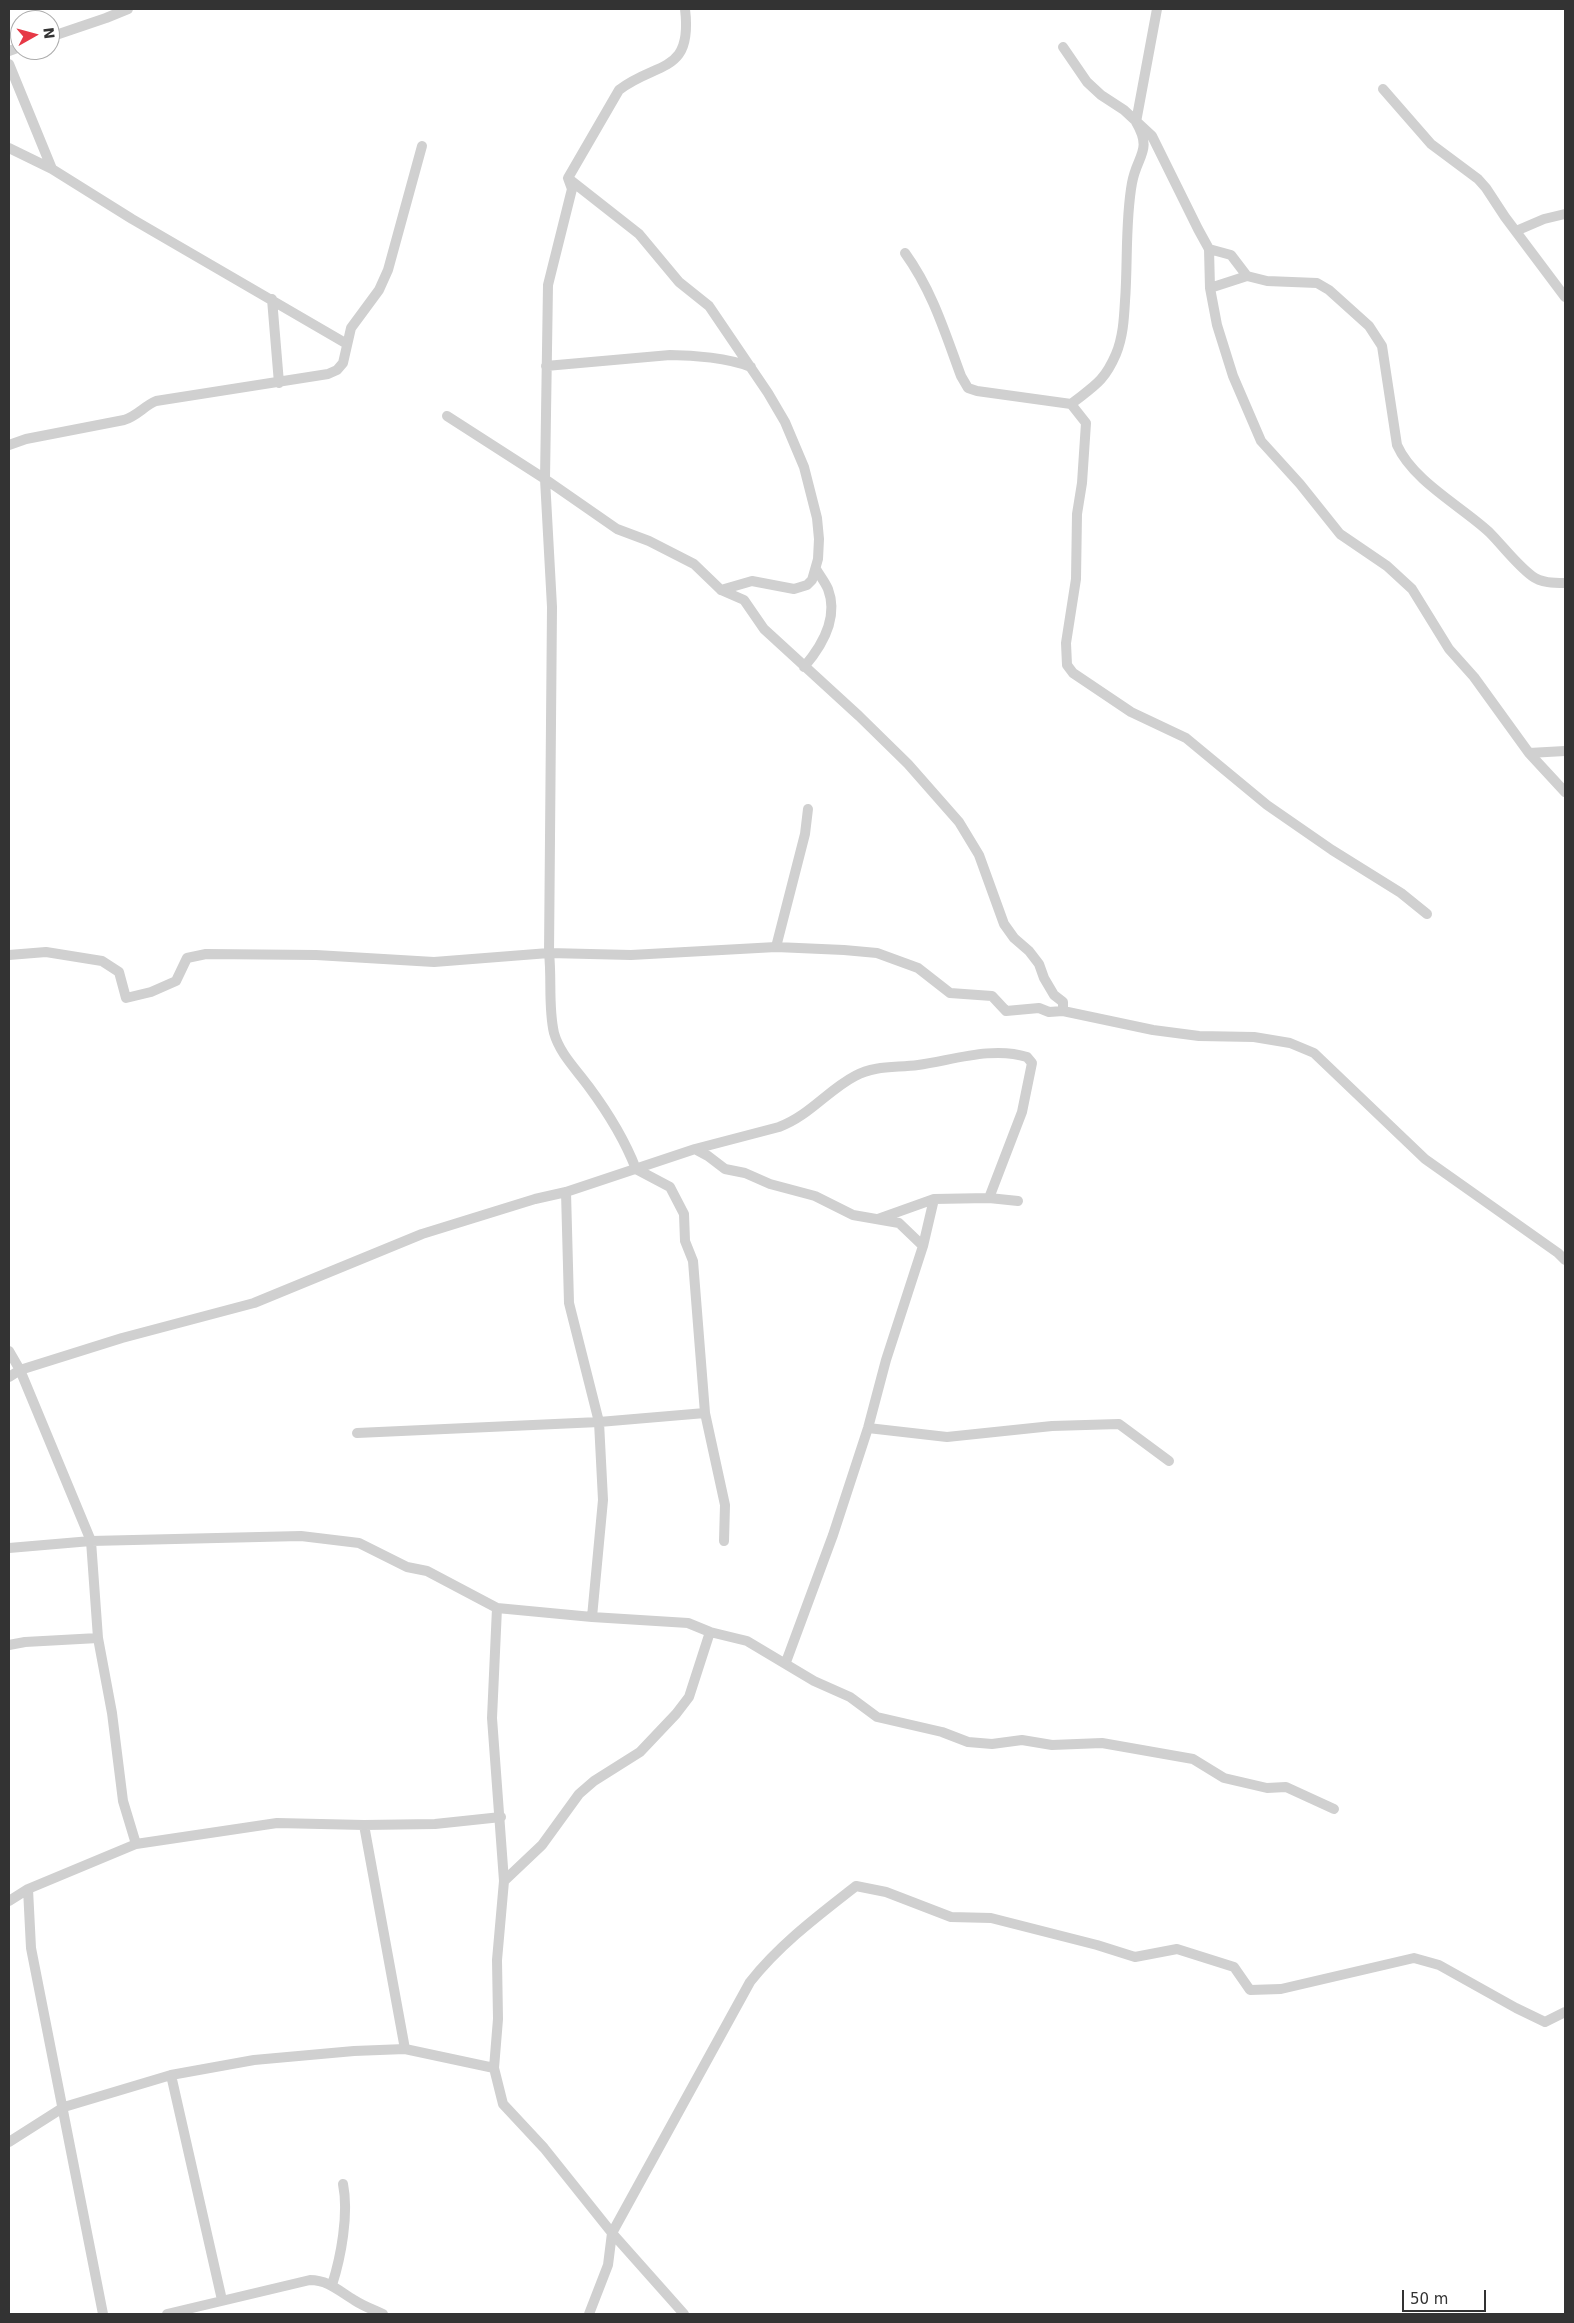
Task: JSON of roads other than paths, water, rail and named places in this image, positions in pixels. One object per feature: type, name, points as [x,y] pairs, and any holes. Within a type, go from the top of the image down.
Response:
[{"type":"street","points":[[60,34],[128,9]]},
{"type":"street","points":[[568,178],[619,90],[629,82],[661,69],[677,58],[685,38],[685,9]]},
{"type":"street","points":[[1071,404],[1103,380],[1121,336],[1131,190],[1134,174],[1145,145],[1144,135],[1136,122],[1157,9]]},
{"type":"street","points":[[1063,46],[1088,82],[1101,95],[1124,110],[1152,136],[1209,249],[1210,288],[1218,326],[1233,376],[1261,442],[1300,484],[1340,534],[1386,566],[1412,589],[1449,650],[1474,677],[1529,754],[1565,792]]},
{"type":"street","points":[[9,64],[52,169]]},
{"type":"street","points":[[1383,89],[1431,144],[1478,179],[1486,188],[1565,296]]},
{"type":"street","points":[[9,445],[51,434],[124,420],[133,417],[148,404],[156,401],[279,383],[328,374],[337,370],[342,363],[351,328],[379,290],[388,270],[422,146]]},
{"type":"street","points":[[9,148],[52,169],[132,219],[347,344]]},
{"type":"street","points":[[568,178],[572,189],[548,285],[546,366],[545,479],[552,607],[549,953],[552,977],[551,1009],[554,1033],[562,1053],[590,1088],[624,1138],[636,1169],[670,1187],[684,1214],[685,1241],[693,1261],[706,1413],[725,1505],[724,1541]]},
{"type":"street","points":[[568,178],[639,234],[679,282],[709,306],[785,422],[804,467],[817,518],[819,551],[816,570],[812,580],[800,588],[784,588],[752,581],[722,590]]},
{"type":"street","points":[[1516,231],[1544,219],[1565,214]]},
{"type":"street","points":[[1209,249],[1232,255],[1247,276]]},
{"type":"street","points":[[905,253],[921,275],[932,297],[961,376],[968,388],[977,391],[1071,404],[1086,422],[1082,483],[1077,514],[1076,579],[1066,643],[1068,665],[1073,673],[1130,712],[1190,741],[1222,770],[1267,805],[1332,850],[1401,893],[1427,914]]},
{"type":"street","points":[[1210,288],[1247,276],[1268,281],[1291,281],[1323,285],[1362,318],[1382,346],[1398,445],[1401,453],[1426,481],[1476,520],[1532,576],[1542,581],[1565,582]]},
{"type":"street","points":[[272,299],[279,383]]},
{"type":"street","points":[[546,366],[689,355],[738,362],[750,367]]},
{"type":"street","points":[[447,416],[545,479],[617,529],[694,564],[722,590],[744,600],[764,629],[887,744],[959,822],[979,855],[1004,924],[1039,964],[1044,978],[1054,995],[1063,1002],[1063,1012]]},
{"type":"street","points":[[804,667],[823,642],[832,607],[828,588],[816,570]]},
{"type":"street","points":[[1529,754],[1565,751]]},
{"type":"street","points":[[776,947],[805,834],[808,809]]},
{"type":"street","points":[[9,955],[46,952],[102,961],[120,972],[126,998],[151,992],[176,981],[187,958],[206,954],[316,955],[434,962],[549,953],[631,955],[776,947],[877,953],[918,968],[950,993],[992,996],[1006,1011],[1038,1008],[1049,1012],[1063,1012],[1153,1030],[1198,1036],[1254,1037],[1290,1043],[1314,1053],[1425,1159],[1558,1253],[1565,1260]]},
{"type":"street","points":[[9,1377],[20,1370],[122,1338],[254,1303],[422,1234],[566,1192],[695,1149],[793,1122],[852,1077],[864,1071],[880,1067],[916,1065],[991,1053],[1014,1053],[1027,1057],[1032,1063],[1022,1112],[989,1198]]},
{"type":"street","points":[[695,1149],[725,1169],[745,1173],[770,1184],[815,1196],[853,1215],[899,1223],[923,1246]]},
{"type":"street","points":[[566,1192],[569,1303],[599,1422],[603,1500],[592,1617]]},
{"type":"street","points":[[875,1220],[934,1199],[989,1198],[1018,1201]]},
{"type":"street","points":[[786,1662],[833,1535],[868,1428],[886,1360],[923,1246],[934,1199]]},
{"type":"street","points":[[9,1351],[20,1370],[91,1541],[98,1638],[112,1713],[123,1800],[136,1844]]},
{"type":"street","points":[[356,1433],[599,1422],[706,1413]]},
{"type":"street","points":[[868,1428],[947,1437],[1052,1426],[1119,1424],[1169,1460]]},
{"type":"street","points":[[9,1548],[91,1541],[301,1536],[359,1543],[407,1567],[427,1571],[498,1608],[592,1617],[688,1623],[710,1632],[747,1641],[786,1662],[814,1681],[850,1697],[877,1717],[942,1732],[968,1742],[992,1744],[1022,1740],[1052,1744],[1102,1743],[1193,1759],[1224,1778],[1267,1788],[1286,1787],[1334,1809]]},
{"type":"street","points":[[498,1608],[492,1718],[501,1817],[504,1881],[497,1960],[498,2019],[494,2068],[503,2104],[544,2148],[612,2233],[684,2314]]},
{"type":"street","points":[[504,1881],[542,1845],[579,1794],[594,1781],[640,1752],[676,1714],[689,1697],[710,1632]]},
{"type":"street","points":[[9,1645],[25,1642],[98,1638]]},
{"type":"street","points":[[9,1901],[28,1889],[136,1844],[277,1823],[435,1824],[501,1817]]},
{"type":"street","points":[[364,1825],[405,2049]]},
{"type":"street","points":[[589,2314],[608,2265],[612,2233],[750,1982],[764,1964],[787,1942],[856,1886],[886,1892],[951,1917],[992,1918],[1097,1945],[1135,1957],[1177,1949],[1234,1967],[1250,1990],[1281,1989],[1414,1958],[1439,1965],[1545,2022],[1565,2012]]},
{"type":"street","points":[[28,1889],[31,1948],[64,2107],[103,2314]]},
{"type":"street","points":[[9,2142],[64,2107],[171,2075],[254,2060],[354,2051],[405,2049],[494,2068]]},
{"type":"street","points":[[171,2075],[222,2300]]},
{"type":"street","points":[[332,2285],[341,2250],[345,2195],[343,2184]]},
{"type":"street","points":[[167,2314],[310,2280],[321,2280],[332,2285],[355,2302],[383,2314]]}]
